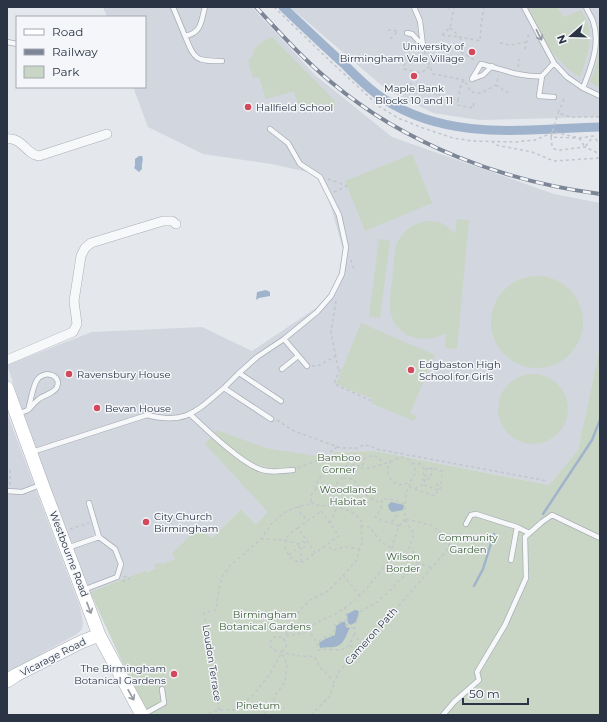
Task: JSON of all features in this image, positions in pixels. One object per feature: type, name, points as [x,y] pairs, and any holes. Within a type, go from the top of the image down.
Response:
[{"type":"main road","name":"Westbourne Road","points":[[7,388],[22,412],[31,453],[100,635],[142,715]]},
{"type":"main road","name":"Vicarage Road","points":[[7,681],[81,642],[100,635]]},
{"type":"street","points":[[7,139],[25,145],[30,153],[39,156],[107,134]]},
{"type":"street","points":[[7,360],[73,332],[77,324],[74,301],[81,256],[85,248],[91,243],[147,229],[163,221],[172,221],[176,224]]},
{"type":"lane","points":[[173,7],[192,54],[196,58],[208,61],[222,61]]},
{"type":"lane","points":[[185,36],[192,35],[197,32],[205,7]]},
{"type":"lane","points":[[414,7],[420,21],[423,46]]},
{"type":"lane","points":[[524,7],[554,64],[567,77],[583,88],[600,96]]},
{"type":"lane","points":[[583,88],[594,57],[595,38],[593,22],[586,7]]},
{"type":"lane","points":[[421,32],[409,34],[423,46]]},
{"type":"lane","points":[[492,66],[483,75],[472,79],[481,64],[492,66],[532,77],[542,76]]},
{"type":"lane","points":[[554,64],[542,76],[539,96],[554,96]]},
{"type":"lane","points":[[31,453],[147,415],[161,418],[179,418],[191,415],[206,404],[257,357],[284,339],[317,312],[332,296],[342,274],[346,247],[339,215],[320,177],[300,164],[288,143],[270,129]]},
{"type":"lane","points":[[284,339],[307,366]]},
{"type":"lane","points":[[282,370],[298,356]]},
{"type":"lane","points":[[239,373],[281,401]]},
{"type":"lane","points":[[46,374],[51,374],[54,376],[57,381],[55,390],[39,399],[22,412],[37,379],[46,374]]},
{"type":"lane","points":[[224,388],[271,419]]},
{"type":"lane","points":[[191,415],[209,432],[252,466],[274,472],[293,470]]},
{"type":"lane","points":[[9,491],[22,492],[42,484]]},
{"type":"lane","points":[[83,590],[117,577],[121,564],[115,550],[99,537],[89,503]]},
{"type":"lane","points":[[466,524],[471,515],[476,514],[517,527],[529,533]]},
{"type":"lane","points":[[443,715],[454,702],[479,680],[477,672],[505,626],[526,578],[525,537],[552,516],[600,538]]},
{"type":"lane","points":[[511,560],[517,527]]},
{"type":"lane","points":[[67,548],[99,537]]},
{"type":"lane","points":[[142,715],[164,703],[162,689]]},
{"type":"path","points":[[274,7],[328,60],[380,107],[398,118],[453,138],[472,141],[515,142],[535,140],[554,132],[579,138],[585,147],[600,154]]},
{"type":"path","points":[[450,7],[454,7],[450,28],[442,35],[480,41],[484,7]]},
{"type":"path","points":[[450,28],[460,39]]},
{"type":"path","points":[[388,30],[398,31],[390,39]]},
{"type":"path","points":[[525,49],[528,36],[536,30]]},
{"type":"path","points":[[500,43],[510,45],[526,42]]},
{"type":"path","points":[[423,46],[433,74],[442,77],[464,80],[471,91],[482,93],[496,85],[501,69]]},
{"type":"path","points":[[461,52],[481,64]]},
{"type":"path","points":[[405,57],[404,69],[413,71]]},
{"type":"path","points":[[517,73],[519,59]]},
{"type":"path","points":[[417,72],[420,72],[430,66]]},
{"type":"path","points":[[464,80],[458,105],[473,108],[474,103]]},
{"type":"path","points":[[411,83],[410,88],[458,100]]},
{"type":"path","points":[[496,85],[508,93]]},
{"type":"path","points":[[439,96],[440,89]]},
{"type":"path","points":[[564,99],[558,113],[551,138],[554,149],[560,150],[585,147],[594,137]]},
{"type":"path","points":[[558,113],[571,118],[600,117]]},
{"type":"path","points":[[551,138],[594,137]]},
{"type":"path","points":[[594,137],[600,144]]},
{"type":"path","points":[[492,141],[496,145],[532,152],[554,161],[600,158]]},
{"type":"path","points":[[320,177],[347,186],[329,195]]},
{"type":"path","points":[[337,285],[331,332],[338,368],[341,370],[334,384],[372,401]]},
{"type":"path","points":[[318,366],[336,356]]},
{"type":"path","points":[[271,419],[278,420],[294,431],[341,448],[359,448],[363,445],[371,446],[376,449],[548,481]]},
{"type":"path","points":[[293,470],[321,458],[338,447]]},
{"type":"path","points":[[362,467],[365,458],[371,455],[376,455],[380,458],[383,464]]},
{"type":"path","points":[[311,502],[311,495],[316,489],[316,483],[322,474],[349,465],[356,464],[362,467],[371,468],[396,458],[407,458],[412,463],[415,471],[406,493],[405,520],[414,534],[409,548],[413,551],[418,563],[432,568]]},
{"type":"path","points":[[391,461],[388,468],[388,474],[394,482],[405,484],[413,478]]},
{"type":"path","points":[[412,463],[421,464],[424,469],[422,485],[414,489]]},
{"type":"path","points":[[316,489],[328,489],[337,484],[348,472],[362,467]]},
{"type":"path","points":[[428,468],[424,485],[438,489]]},
{"type":"path","points":[[409,487],[435,496],[438,489],[441,488],[442,471],[432,468],[424,469]]},
{"type":"path","points":[[425,478],[430,479],[432,468]]},
{"type":"path","points":[[9,491],[10,469]]},
{"type":"path","points":[[343,478],[353,479],[368,497],[381,504]]},
{"type":"path","points":[[436,484],[438,485],[438,489]]},
{"type":"path","points":[[399,526],[392,522],[375,517],[381,509],[382,499],[391,499],[406,504]]},
{"type":"path","points":[[261,540],[272,523],[283,513],[299,506],[307,505],[311,502]]},
{"type":"path","points":[[283,640],[301,609],[310,600],[328,590],[356,561],[363,543],[362,522],[358,515],[337,507],[319,506],[311,502]]},
{"type":"path","points":[[299,506],[301,515],[309,520]]},
{"type":"path","points":[[330,523],[337,507]]},
{"type":"path","points":[[321,511],[330,523],[339,536],[301,562],[292,559],[286,551],[285,540],[289,535],[321,511]]},
{"type":"path","points":[[392,522],[399,512]]},
{"type":"path","points":[[286,636],[303,633],[317,622],[336,614],[359,596],[390,559],[399,526],[405,520]]},
{"type":"path","name":"Cameron Path","points":[[311,715],[330,696],[339,672],[447,550],[451,540],[431,525],[405,520]]},
{"type":"path","points":[[77,527],[81,525]]},
{"type":"path","points":[[361,526],[370,526],[380,541],[392,548]]},
{"type":"path","points":[[298,528],[315,553]]},
{"type":"path","points":[[261,540],[285,540],[298,544],[302,541],[305,543]]},
{"type":"path","name":"Loudon Terrace","points":[[219,710],[204,613],[216,610],[218,589],[222,577],[230,566],[261,540]]},
{"type":"path","points":[[301,562],[301,548],[304,547],[307,541]]},
{"type":"path","points":[[298,544],[301,548]]},
{"type":"path","points":[[327,544],[331,550],[335,551],[344,547],[360,550]]},
{"type":"path","points":[[289,555],[299,547]]},
{"type":"path","points":[[364,644],[356,639],[354,633],[360,612],[378,602],[399,580],[412,571],[418,563]]},
{"type":"path","points":[[343,575],[359,596]]},
{"type":"path","points":[[345,607],[348,625],[354,629]]},
{"type":"path","points":[[317,643],[324,637],[333,634],[334,626],[342,620],[347,621]]},
{"type":"path","points":[[306,630],[317,643],[318,650],[325,648],[330,650],[341,650],[350,645],[354,633]]},
{"type":"path","points":[[203,715],[219,710],[234,710],[253,695],[270,674],[282,652],[286,647],[286,642],[281,637],[276,636],[271,640],[270,645],[273,650],[282,652],[303,658],[314,656],[320,667],[334,682]]},
{"type":"path","points":[[350,645],[357,651]]},
{"type":"path","points":[[263,715],[272,705],[276,694],[285,682],[287,665],[282,652]]},
{"type":"path","points":[[272,705],[285,708]]},
{"type":"shaded area","name":"Edgbaston High School for Girls","points":[[103,7],[252,7],[315,75],[392,137],[554,194],[600,203],[600,346],[578,450],[549,485],[375,451],[333,452],[312,479],[269,512],[256,524],[241,509],[212,538],[199,527],[172,553],[175,559],[162,565],[161,562],[156,568],[147,572],[146,570],[90,592],[42,467],[7,365],[92,332],[202,327],[252,351],[325,302],[346,260],[322,175],[271,164],[203,154],[148,127],[133,88],[146,88],[146,16],[107,16]]},
{"type":"shaded area","name":"University of Birmingham Vale Village","points":[[290,7],[600,7],[600,117],[479,120],[433,113],[387,90]]},
{"type":"shaded area","points":[[7,413],[80,607],[83,623],[82,629],[77,634],[7,673]]},
{"type":"green space","points":[[528,7],[557,7],[564,17],[581,10],[586,18],[590,37],[588,51],[580,77],[562,63],[548,46]]},
{"type":"green space","points":[[272,37],[335,101],[335,107],[328,109],[326,103],[300,111],[294,91],[266,99],[259,77],[253,78],[249,65],[250,63],[248,61],[254,54],[253,51],[257,46],[264,40]]},
{"type":"green space","points":[[600,37],[600,88],[590,82],[598,60]]},
{"type":"green space","points":[[412,154],[432,203],[365,231],[345,181]]},
{"type":"green space","points":[[457,219],[469,220],[457,349],[445,348],[446,333],[428,339],[410,336],[403,332],[392,318],[390,295],[395,249],[403,234],[415,225],[428,221],[443,224],[455,233]]},
{"type":"green space","points":[[379,239],[390,241],[380,318],[369,317]]},
{"type":"green space","points":[[537,276],[555,280],[569,290],[579,304],[583,322],[579,340],[569,354],[555,364],[537,368],[519,364],[505,354],[495,340],[491,322],[495,304],[505,290],[519,280]]},
{"type":"green space","points":[[361,323],[435,355],[410,413],[416,416],[414,421],[371,403],[373,399],[336,384]]},
{"type":"green space","name":"Birmingham Botanical Gardens","points":[[600,346],[600,715],[149,715],[123,664],[90,592],[146,570],[148,572],[156,568],[154,565],[161,562],[162,564],[175,559],[172,553],[199,527],[212,538],[241,509],[256,524],[268,512],[205,444],[217,430],[271,449],[329,458],[333,452],[375,451],[549,485],[578,450]]},
{"type":"green space","points":[[526,374],[540,374],[553,380],[562,389],[566,395],[568,409],[566,423],[558,434],[547,442],[540,444],[526,444],[519,442],[508,434],[500,423],[498,416],[498,402],[500,395],[508,384],[519,376]]},
{"type":"water","points":[[142,156],[143,159],[142,169],[139,172],[134,168],[135,159]]},
{"type":"water","points":[[266,290],[270,292],[270,296],[256,300],[257,292]]},
{"type":"water","points":[[391,502],[404,505],[403,510],[392,512],[388,505]]},
{"type":"water","points":[[355,610],[359,612],[356,622],[351,625],[348,623],[347,614]]},
{"type":"water","points":[[342,622],[345,622],[346,627],[350,628],[342,643],[333,647],[320,648],[319,643],[335,635],[336,626]]},
{"type":"waterway","points":[[283,7],[368,87],[384,99],[409,113],[435,122],[489,130],[600,127]]},
{"type":"waterway","points":[[543,514],[592,440],[600,420]]},
{"type":"waterway","points":[[474,586],[483,569],[494,534]]},
{"type":"railway","points":[[256,7],[292,46],[331,82],[360,104],[423,142],[457,157],[528,180],[600,194]]},
{"type":"place","name":"University of Birmingham Vale Village","points":[[472,52]]},
{"type":"place","name":"Maple Bank Blocks 10 and 11","points":[[414,76]]},
{"type":"place","name":"Hallfield School","points":[[248,107]]},
{"type":"place","name":"Edgbaston High School for Girls","points":[[411,370]]},
{"type":"place","name":"Ravensbury House","points":[[69,374]]},
{"type":"place","name":"Bevan House","points":[[97,408]]},
{"type":"place","name":"City Church Birmingham","points":[[146,522]]},
{"type":"place","name":"The Birmingham Botanical Gardens","points":[[174,674]]},
{"type":"park label","name":"Bamboo Corner","points":[[339,462]]},
{"type":"park label","name":"Woodlands Habitat","points":[[348,494]]},
{"type":"park label","name":"Community Garden","points":[[468,542]]},
{"type":"park label","name":"Wilson Border","points":[[403,562]]},
{"type":"park label","name":"Pinetum","points":[[258,705]]}]
